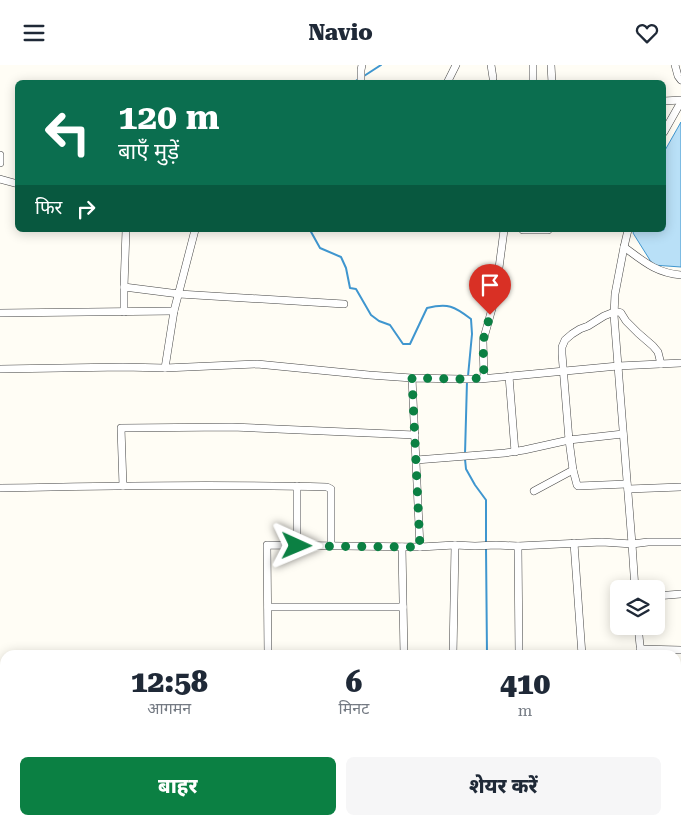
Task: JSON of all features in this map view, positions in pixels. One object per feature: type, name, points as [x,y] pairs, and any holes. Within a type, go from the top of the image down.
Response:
[{"type":"street","points":[[448,80],[456,65]]},
{"type":"street","points":[[491,65],[493,78]]},
{"type":"street","points":[[533,65],[533,80]]},
{"type":"street","points":[[551,65],[552,80]]},
{"type":"street","points":[[675,65],[681,80]]},
{"type":"street","points":[[361,67],[361,80]]},
{"type":"street","points":[[666,101],[681,101],[666,128]]},
{"type":"street","points":[[0,155],[0,163]]},
{"type":"street","points":[[0,179],[15,183]]},
{"type":"street","points":[[124,312],[126,232]]},
{"type":"street","points":[[165,368],[174,311],[194,232]]},
{"type":"street","points":[[482,378],[483,341],[495,298],[504,232]]},
{"type":"street","points":[[628,232],[615,294],[614,312],[634,580]]},
{"type":"street","points":[[624,247],[650,266],[665,272],[681,275]]},
{"type":"street","points":[[124,287],[179,294],[344,304]]},
{"type":"street","points":[[0,313],[174,311]]},
{"type":"street","points":[[661,363],[658,352],[619,312],[604,316],[580,329],[565,340],[562,354],[573,470],[578,486],[681,487]]},
{"type":"street","points":[[0,369],[165,368],[257,364],[369,375],[461,379],[618,366],[681,363]]},
{"type":"street","points":[[510,376],[515,452]]},
{"type":"street","points":[[412,378],[420,547]]},
{"type":"street","points":[[123,486],[122,428],[232,427],[415,435]]},
{"type":"street","points":[[416,460],[515,452],[569,440],[623,435]]},
{"type":"street","points":[[534,491],[573,470]]},
{"type":"street","points":[[0,488],[270,485],[326,487],[331,489],[331,546]]},
{"type":"street","points":[[297,486],[297,546]]},
{"type":"street","points":[[268,650],[267,545],[420,547],[455,545],[518,546],[602,542],[632,544],[648,542],[681,543]]},
{"type":"street","points":[[574,543],[582,650]]},
{"type":"street","points":[[453,650],[455,545]]},
{"type":"street","points":[[518,546],[519,650]]},
{"type":"street","points":[[402,547],[404,650]]},
{"type":"street","points":[[665,595],[681,594]]},
{"type":"street","points":[[268,607],[403,607]]},
{"type":"street","points":[[639,635],[640,650]]},
{"type":"water","points":[[681,122],[681,267],[653,265],[633,233],[666,232],[666,148]]},
{"type":"waterway","points":[[364,76],[381,65]]},
{"type":"waterway","points":[[311,232],[320,248],[341,257],[346,268],[350,288],[356,289],[371,315],[379,321],[390,325],[403,344],[410,344],[427,308],[446,306],[460,311],[471,319],[472,334],[468,376]]},
{"type":"waterway","points":[[465,454],[467,381]]},
{"type":"waterway","points":[[465,459],[466,469],[486,500],[486,543]]},
{"type":"waterway","points":[[486,547],[487,650]]},
{"type":"route","points":[[297,546],[420,547],[412,378],[484,378],[483,341],[490,315]]}]
